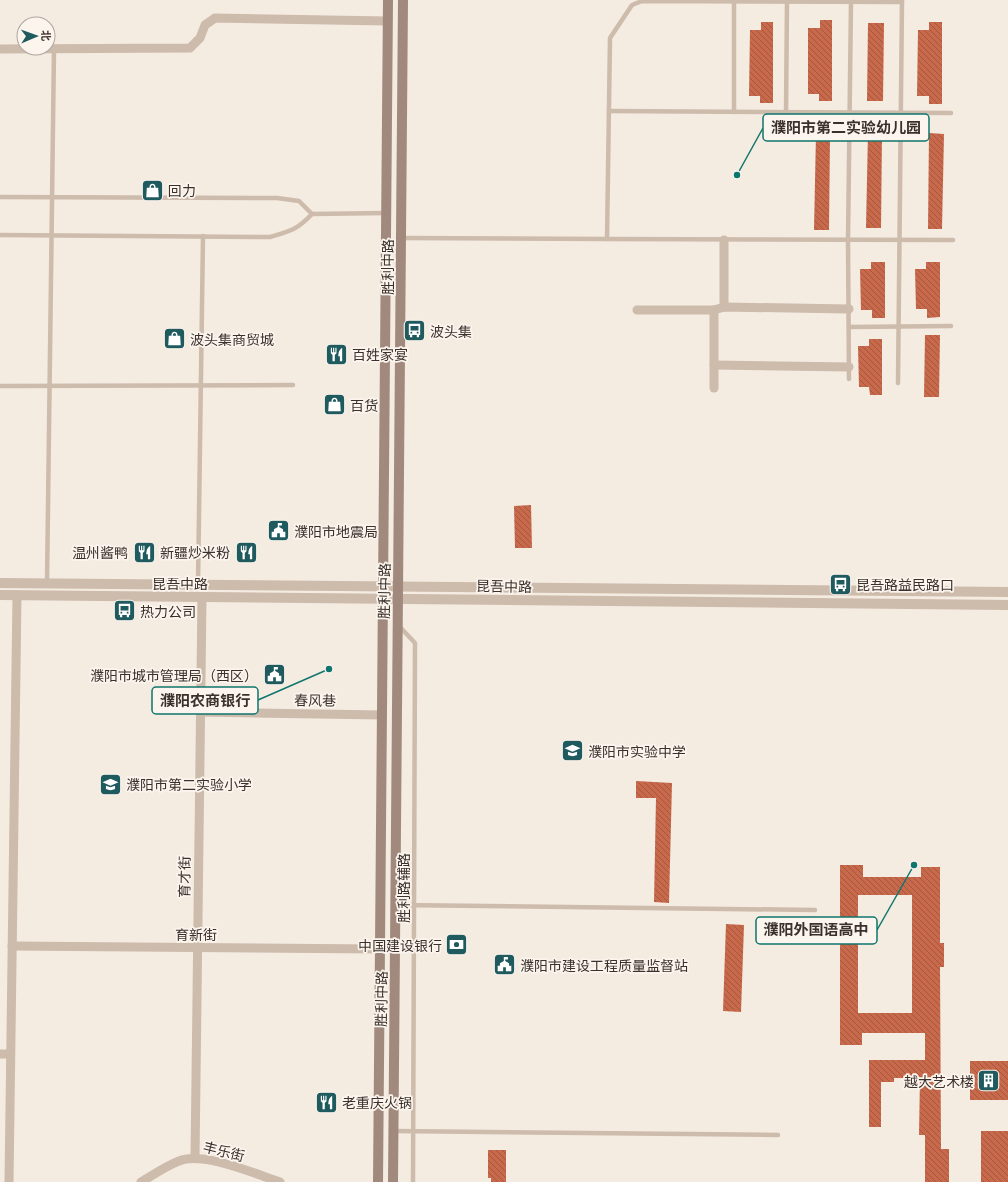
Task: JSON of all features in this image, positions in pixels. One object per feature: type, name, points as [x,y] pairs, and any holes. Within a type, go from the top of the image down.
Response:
[{"type":"main road","name":"胜利中路","points":[[378,1182],[388,0]]},
{"type":"main road","name":"胜利中路","points":[[393,1182],[403,0]]},
{"type":"street","points":[[56,49],[190,48],[200,38],[205,25],[215,18],[388,21]]},
{"type":"street","points":[[0,49],[16,49]]},
{"type":"street","points":[[724,240],[724,307]]},
{"type":"street","points":[[637,310],[714,310],[724,307],[849,309]]},
{"type":"street","points":[[714,310],[714,388]]},
{"type":"street","points":[[714,366],[849,367]]},
{"type":"street","name":"昆吾中路","points":[[0,583],[1008,592]]},
{"type":"street","name":"昆吾中路","points":[[0,595],[1008,605]]},
{"type":"street","points":[[9,1182],[16,595]]},
{"type":"street","name":"育才街","points":[[194,1158],[202,597]]},
{"type":"street","name":"春风巷","points":[[200,712],[382,715]]},
{"type":"street","name":"育新街","points":[[12,946],[380,949]]},
{"type":"street","points":[[0,1054],[10,1054]]},
{"type":"street","name":"丰乐街","points":[[141,1182],[179,1160],[194,1158],[220,1162],[280,1182]]},
{"type":"lane","points":[[607,239],[610,38],[632,5],[642,1],[902,1],[898,383]]},
{"type":"lane","points":[[734,1],[734,112]]},
{"type":"lane","points":[[786,112],[787,1]]},
{"type":"lane","points":[[849,379],[848,240],[851,2]]},
{"type":"lane","points":[[46,583],[54,56]]},
{"type":"lane","points":[[609,111],[951,113]]},
{"type":"lane","points":[[0,197],[277,198],[298,201],[312,214]]},
{"type":"lane","points":[[0,235],[270,237],[290,231],[301,225],[312,214],[387,212]]},
{"type":"lane","points":[[198,584],[203,236]]},
{"type":"lane","points":[[402,238],[953,240]]},
{"type":"lane","points":[[849,327],[951,326]]},
{"type":"lane","points":[[0,386],[293,385]]},
{"type":"lane","name":"胜利路辅路","points":[[398,625],[415,643],[413,1182]]},
{"type":"lane","points":[[396,905],[815,910]]},
{"type":"lane","points":[[394,1131],[778,1135]]},
{"type":"building","points":[[820,20],[832,20],[832,101],[819,101],[819,94],[808,94],[808,28],[820,28]]},
{"type":"building","points":[[761,22],[773,22],[773,103],[760,103],[760,96],[749,96],[750,30],[761,30]]},
{"type":"building","points":[[929,22],[942,22],[942,104],[929,104],[929,96],[917,96],[918,30],[929,30]]},
{"type":"building","points":[[868,23],[884,23],[883,101],[867,101]]},
{"type":"building","points":[[868,132],[882,133],[881,228],[866,228]]},
{"type":"building","points":[[929,133],[944,134],[942,229],[928,229]]},
{"type":"building","points":[[816,134],[830,135],[829,230],[814,230]]},
{"type":"building","points":[[871,262],[885,262],[885,318],[872,318],[872,310],[861,310],[860,269],[871,269]]},
{"type":"building","points":[[926,262],[940,262],[940,317],[927,318],[927,309],[916,309],[915,269],[926,269]]},
{"type":"building","points":[[925,335],[940,335],[939,397],[924,397]]},
{"type":"building","points":[[869,339],[882,339],[882,395],[870,395],[869,387],[859,387],[858,346],[869,346]]},
{"type":"building","points":[[531,505],[532,548],[515,548],[514,506]]},
{"type":"building","points":[[636,781],[672,783],[669,903],[654,902],[656,798],[636,798]]},
{"type":"building","points":[[840,865],[863,865],[863,877],[921,877],[921,867],[940,867],[940,943],[944,943],[944,967],[940,967],[941,1149],[949,1149],[949,1182],[925,1182],[925,1135],[919,1135],[920,1078],[894,1078],[894,1082],[881,1082],[881,1127],[869,1127],[869,1060],[925,1060],[925,1033],[862,1033],[862,1045],[840,1045]],"holes":[[[858,895],[912,895],[912,1013],[858,1013]]]},
{"type":"building","points":[[726,924],[744,925],[741,1012],[723,1011]]},
{"type":"building","name":"越大艺术楼","points":[[970,1061],[1008,1061],[1008,1100],[970,1100]]},
{"type":"building","points":[[981,1131],[1008,1131],[1008,1182],[981,1182]]},
{"type":"building","points":[[488,1150],[506,1150],[506,1182],[491,1182],[491,1178],[488,1178]]},
{"type":"place","name":"濮阳市第二实验幼儿园","points":[[737,175]]},
{"type":"place","name":"回力","points":[[153,190]]},
{"type":"place","name":"波头集","points":[[415,331]]},
{"type":"place","name":"波头集商贸城","points":[[174,339]]},
{"type":"place","name":"百姓家宴","points":[[337,354]]},
{"type":"place","name":"百货","points":[[334,405]]},
{"type":"place","name":"濮阳市地震局","points":[[279,531]]},
{"type":"place","name":"温州酱鸭","points":[[144,552]]},
{"type":"place","name":"新疆炒米粉","points":[[246,552]]},
{"type":"place","name":"昆吾路益民路口","points":[[840,584]]},
{"type":"place","name":"热力公司","points":[[125,611]]},
{"type":"place","name":"濮阳农商银行","points":[[329,669]]},
{"type":"place","name":"濮阳市城市管理局（西区）","points":[[274,675]]},
{"type":"place","name":"濮阳市实验中学","points":[[573,751]]},
{"type":"place","name":"濮阳市第二实验小学","points":[[110,784]]},
{"type":"place","name":"濮阳外国语高中","points":[[914,865]]},
{"type":"place","name":"中国建设银行","points":[[457,945]]},
{"type":"place","name":"濮阳市建设工程质量监督站","points":[[504,965]]},
{"type":"place","name":"越大艺术楼","points":[[989,1081]]},
{"type":"place","name":"老重庆火锅","points":[[327,1102]]}]
